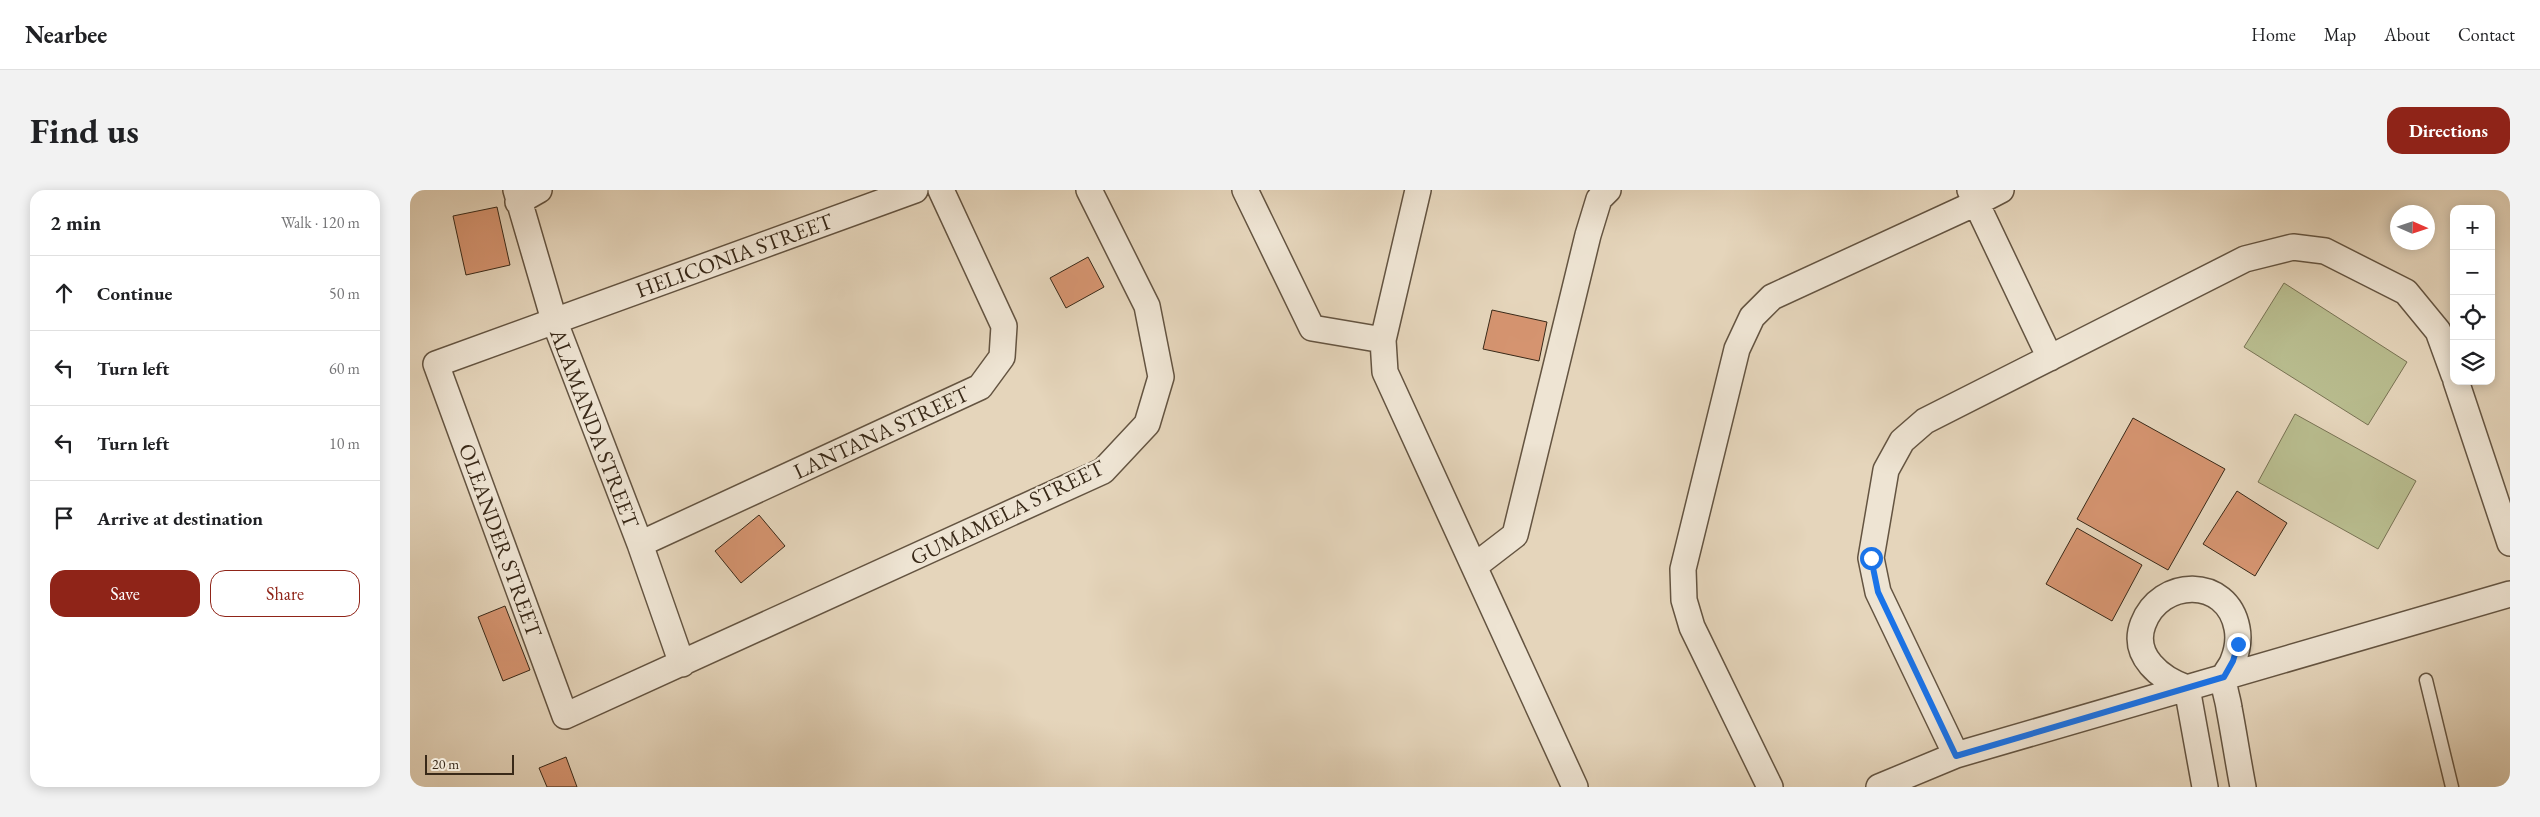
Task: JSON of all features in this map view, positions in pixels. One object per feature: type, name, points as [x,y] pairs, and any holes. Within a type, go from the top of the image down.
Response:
[{"type":"street","points":[[517,196],[539,190]]},
{"type":"street","name":"HELICONIA STREET","points":[[554,320],[915,190]]},
{"type":"street","name":"LANTANA STREET","points":[[640,544],[980,387],[1002,357],[1004,326],[941,190]]},
{"type":"street","name":"GUMAMELA STREET","points":[[682,664],[1103,471],[1147,424],[1161,378],[1147,306],[1089,190]]},
{"type":"street","points":[[1245,190],[1312,328],[1383,340]]},
{"type":"street","points":[[1418,190],[1383,340],[1385,372],[1476,565],[1576,787]]},
{"type":"street","points":[[1476,565],[1515,535],[1588,235],[1598,199],[1608,190]]},
{"type":"street","points":[[1770,787],[1692,627],[1684,600],[1683,569],[1737,348],[1752,317],[1772,297],[1973,197],[2000,190]]},
{"type":"street","name":"ALAMANDA STREET","points":[[517,196],[554,320],[640,544],[682,664]]},
{"type":"street","points":[[1973,197],[2050,358]]},
{"type":"street","points":[[1956,756],[1878,592],[1871,558],[1886,470],[1902,441],[1925,421],[2244,259],[2292,247],[2325,251],[2406,292],[2438,331],[2450,364]]},
{"type":"street","name":"OLEANDER STREET","points":[[554,320],[436,364],[565,716],[682,664]]},
{"type":"street","points":[[2457,385],[2510,542]]},
{"type":"street","points":[[2188,688],[2170,682],[2157,673],[2146,660],[2141,644],[2142,627],[2148,612],[2159,599],[2173,591],[2190,588],[2206,591],[2220,599],[2231,612],[2237,627],[2238,644],[2233,661],[2224,677],[2243,787]]},
{"type":"street","points":[[1879,787],[1956,756],[2510,594]]},
{"type":"street","points":[[2188,688],[2205,787]]},
{"type":"lane","points":[[2426,680],[2452,787]]},
{"type":"green space","points":[[2284,283],[2407,362],[2368,425],[2244,347]]},
{"type":"green space","points":[[2295,414],[2416,481],[2378,549],[2258,482]]},
{"type":"building","points":[[497,207],[510,265],[466,275],[453,216]]},
{"type":"building","points":[[1088,257],[1104,287],[1066,308],[1050,278]]},
{"type":"building","points":[[1492,310],[1547,322],[1539,361],[1483,349]]},
{"type":"building","points":[[2133,418],[2225,469],[2168,570],[2077,519]]},
{"type":"building","points":[[2237,491],[2287,523],[2255,576],[2203,544]]},
{"type":"building","points":[[759,515],[785,546],[741,583],[715,551]]},
{"type":"building","points":[[2077,528],[2142,565],[2112,621],[2046,584]]},
{"type":"building","points":[[505,606],[530,670],[503,681],[478,617]]},
{"type":"building","points":[[566,757],[577,787],[547,787],[539,768]]},
{"type":"route","points":[[1871,558],[1878,592],[1956,756],[2224,677],[2233,661],[2238,644]]}]
